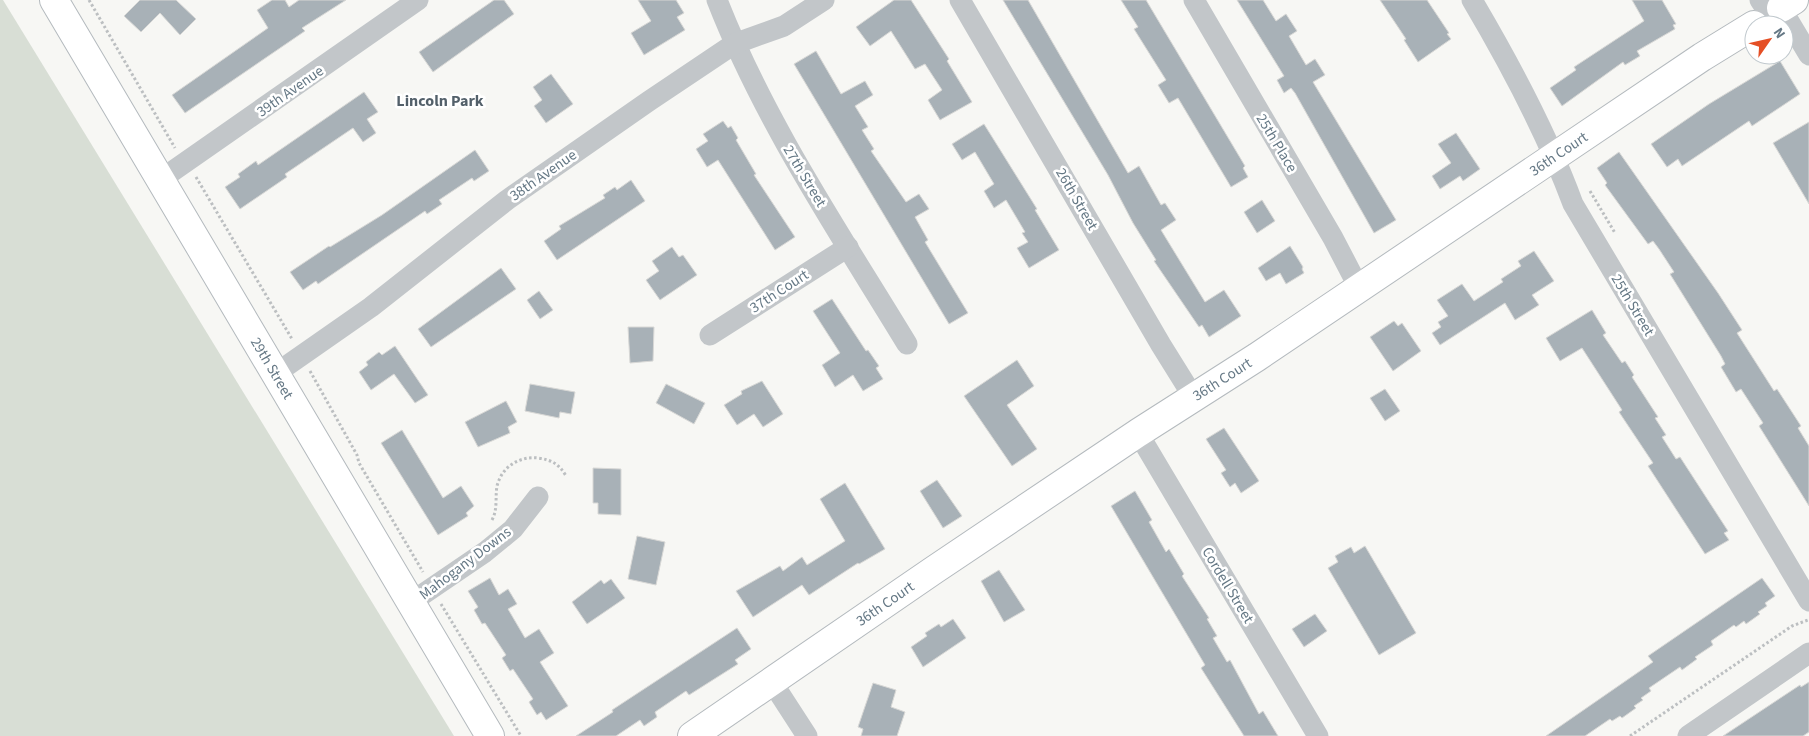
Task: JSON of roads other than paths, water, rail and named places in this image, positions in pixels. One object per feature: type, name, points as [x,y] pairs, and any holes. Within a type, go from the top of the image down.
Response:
[{"type":"street","name":"29th Street","points":[[54,0],[490,736]]},
{"type":"street","name":"39th Avenue","points":[[160,180],[418,0]]},
{"type":"street","name":"27th Street","points":[[717,0],[734,44],[756,91],[788,148],[907,344]]},
{"type":"street","name":"38th Avenue","points":[[275,374],[371,306],[507,200],[734,44],[784,26],[824,0]]},
{"type":"street","name":"26th Street","points":[[960,0],[1161,346],[1194,398]]},
{"type":"street","name":"25th Place","points":[[1194,0],[1333,238],[1359,288]]},
{"type":"street","name":"25th Street","points":[[1472,0],[1521,87],[1556,158],[1573,204],[1809,601]]},
{"type":"street","name":"36th Court","points":[[692,736],[863,618],[1138,433],[1194,398],[1556,158],[1769,12]]},
{"type":"street","points":[[1769,12],[1809,55]]},
{"type":"street","name":"37th Court","points":[[710,335],[848,247]]},
{"type":"street","name":"Cordell Street","points":[[1138,433],[1318,736]]},
{"type":"street","name":"Mahogany Downs","points":[[410,603],[485,552],[513,529],[538,497]]},
{"type":"street","points":[[1688,736],[1809,652]]},
{"type":"street","points":[[772,682],[807,736]]},
{"type":"district","name":"Lincoln Park","points":[[440,100]]}]
